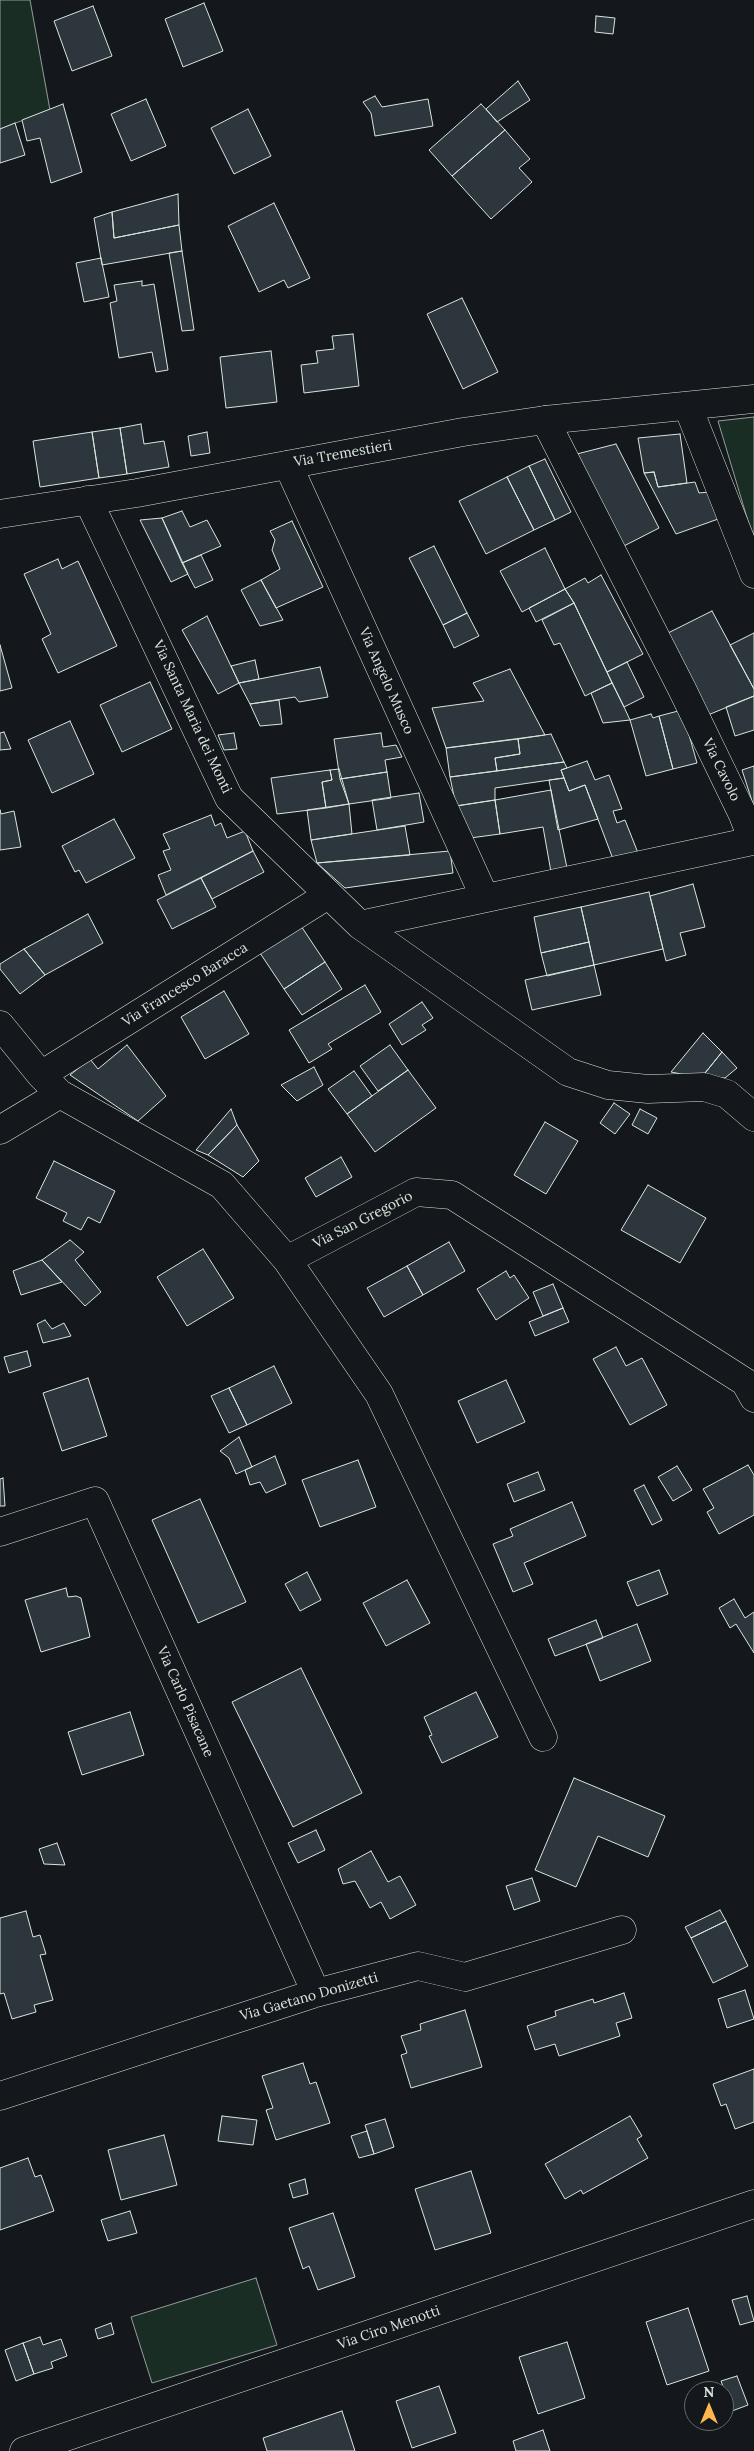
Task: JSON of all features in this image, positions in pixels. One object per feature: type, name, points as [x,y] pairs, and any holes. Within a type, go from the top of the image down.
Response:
[{"type":"street","name":"Via Tremestieri","points":[[0,514],[88,500],[463,432],[545,420],[754,399]]},
{"type":"street","points":[[688,407],[754,574]]},
{"type":"street","name":"Via Cavolo","points":[[360,925],[753,841],[743,815],[682,689],[545,420]]},
{"type":"street","name":"Via Angelo Musco","points":[[288,464],[484,898]]},
{"type":"street","name":"Via Santa Maria dei Monti","points":[[88,500],[229,798],[360,925],[568,1072],[608,1086],[648,1089],[704,1087],[727,1094],[754,1117]]},
{"type":"street","name":"Via Francesco Baracca","points":[[41,1075],[328,895]]},
{"type":"street","points":[[0,1025],[41,1075],[60,1094],[222,1185],[287,1260],[379,1394],[543,1737]]},
{"type":"street","points":[[0,1130],[60,1094]]},
{"type":"street","name":"Via San Gregorio","points":[[287,1260],[416,1192],[452,1195],[745,1382],[754,1398]]},
{"type":"street","name":"Via Carlo Pisacane","points":[[0,1532],[95,1502],[316,1993]]},
{"type":"street","name":"Via Gaetano Donizetti","points":[[0,2096],[316,1993],[418,1966],[466,1978],[622,1930]]},
{"type":"street","name":"Via Ciro Menotti","points":[[24,2451],[754,2204]]},
{"type":"green space","points":[[0,0],[30,0],[50,110],[0,129]]},
{"type":"green space","points":[[754,417],[754,541],[718,421]]},
{"type":"green space","points":[[256,2278],[277,2345],[152,2383],[131,2317]]},
{"type":"building","points":[[204,3],[223,51],[183,67],[165,19]]},
{"type":"building","points":[[93,6],[112,56],[72,71],[54,21]]},
{"type":"building","points":[[596,16],[615,18],[613,34],[595,32]]},
{"type":"building","points":[[518,81],[530,100],[497,122],[486,109]]},
{"type":"building","points":[[375,96],[382,107],[428,99],[433,126],[375,136],[371,113],[363,102]]},
{"type":"building","points":[[146,99],[166,146],[131,161],[111,114]]},
{"type":"building","points":[[63,104],[82,172],[51,183],[40,138],[27,141],[22,120]]},
{"type":"building","points":[[481,104],[505,130],[452,176],[429,150]]},
{"type":"building","points":[[248,109],[271,156],[234,174],[211,128]]},
{"type":"building","points":[[15,123],[25,155],[0,163],[0,129]]},
{"type":"building","points":[[505,130],[530,159],[519,168],[532,182],[491,219],[452,176]]},
{"type":"building","points":[[178,194],[179,225],[114,238],[112,212]]},
{"type":"building","points":[[274,203],[310,278],[288,288],[284,280],[259,292],[228,226]]},
{"type":"building","points":[[112,212],[114,238],[179,225],[182,251],[102,265],[94,218]]},
{"type":"building","points":[[182,251],[194,330],[182,331],[169,253]]},
{"type":"building","points":[[101,258],[109,297],[84,302],[76,263]]},
{"type":"building","points":[[142,281],[142,286],[154,284],[168,370],[156,372],[152,352],[119,358],[110,303],[117,301],[114,285]]},
{"type":"building","points":[[462,298],[498,372],[463,389],[427,314]]},
{"type":"building","points":[[353,334],[359,386],[304,393],[301,365],[318,363],[316,351],[334,349],[332,336]]},
{"type":"building","points":[[271,351],[277,402],[226,408],[220,357]]},
{"type":"building","points":[[141,424],[144,444],[164,441],[169,467],[127,474],[120,428]]},
{"type":"building","points":[[120,428],[127,474],[99,478],[92,432]]},
{"type":"building","points":[[92,432],[99,478],[40,487],[33,441]]},
{"type":"building","points":[[207,432],[210,453],[191,456],[188,436]]},
{"type":"building","points":[[680,434],[687,483],[658,487],[654,472],[644,473],[638,438]]},
{"type":"building","points":[[616,444],[659,528],[620,548],[573,455]]},
{"type":"building","points":[[545,459],[571,512],[555,520],[529,466]]},
{"type":"building","points":[[529,466],[555,520],[534,530],[507,477]]},
{"type":"building","points":[[654,472],[658,487],[695,482],[699,493],[709,492],[721,518],[676,534],[644,473]]},
{"type":"building","points":[[507,477],[534,530],[486,554],[459,501]]},
{"type":"building","points":[[182,511],[190,527],[207,520],[221,546],[182,563],[162,518]]},
{"type":"building","points":[[162,518],[188,574],[171,582],[140,520]]},
{"type":"building","points":[[292,521],[323,587],[276,608],[261,580],[280,569],[272,550],[275,540],[270,531]]},
{"type":"building","points":[[434,546],[467,613],[443,625],[409,558]]},
{"type":"building","points":[[545,548],[565,589],[522,612],[500,571]]},
{"type":"building","points":[[201,555],[213,580],[195,588],[182,563]]},
{"type":"building","points":[[58,559],[62,569],[78,561],[117,646],[58,673],[42,639],[51,634],[24,574]]},
{"type":"building","points":[[601,575],[643,654],[607,672],[574,603],[565,589],[585,578],[588,583]]},
{"type":"building","points":[[261,580],[283,620],[260,626],[241,590]]},
{"type":"building","points":[[565,589],[574,603],[536,622],[529,608]]},
{"type":"building","points":[[574,603],[612,683],[585,696],[560,643],[554,645],[542,620]]},
{"type":"building","points":[[712,611],[754,689],[754,696],[708,715],[666,634]]},
{"type":"building","points":[[467,613],[479,636],[454,648],[443,625]]},
{"type":"building","points":[[207,616],[239,683],[218,694],[182,630]]},
{"type":"building","points":[[754,633],[754,689],[730,645]]},
{"type":"building","points":[[0,645],[12,688],[0,691]]},
{"type":"building","points":[[255,660],[259,679],[239,683],[231,666]]},
{"type":"building","points":[[627,662],[644,697],[624,707],[607,672]]},
{"type":"building","points":[[320,667],[328,697],[299,702],[295,697],[250,704],[239,683]]},
{"type":"building","points":[[510,669],[545,735],[446,748],[432,708],[484,701],[473,683]]},
{"type":"building","points":[[150,682],[172,729],[122,752],[100,705]]},
{"type":"building","points":[[612,683],[630,720],[603,723],[591,693]]},
{"type":"building","points":[[754,696],[754,730],[735,736],[726,707]]},
{"type":"building","points":[[279,700],[282,724],[260,726],[250,704]]},
{"type":"building","points":[[682,710],[697,763],[673,769],[659,716]]},
{"type":"building","points":[[651,714],[653,718],[659,716],[673,769],[646,776],[630,720]]},
{"type":"building","points":[[70,721],[94,774],[52,793],[28,740]]},
{"type":"building","points":[[4,732],[11,749],[0,750],[0,733]]},
{"type":"building","points":[[234,733],[237,749],[224,750],[218,735]]},
{"type":"building","points":[[381,733],[383,747],[396,745],[402,757],[385,760],[387,772],[340,779],[334,739]]},
{"type":"building","points":[[551,734],[564,762],[497,771],[495,758],[520,754],[518,739]]},
{"type":"building","points":[[518,739],[520,754],[495,758],[497,771],[450,777],[446,748]]},
{"type":"building","points":[[587,761],[595,780],[609,775],[622,809],[613,811],[617,823],[625,820],[638,853],[613,859],[585,785],[569,791],[561,770]]},
{"type":"building","points":[[564,762],[567,768],[561,770],[564,778],[495,788],[495,800],[456,806],[450,777]]},
{"type":"building","points":[[754,766],[754,807],[742,770]]},
{"type":"building","points":[[339,769],[349,804],[326,808],[322,782],[332,780],[330,770]]},
{"type":"building","points":[[330,770],[332,780],[322,782],[326,808],[277,814],[271,778]]},
{"type":"building","points":[[387,772],[391,798],[349,804],[340,779]]},
{"type":"building","points":[[564,778],[569,791],[585,785],[598,819],[558,830],[549,780]]},
{"type":"building","points":[[551,790],[567,868],[551,872],[543,827],[500,834],[495,800]]},
{"type":"building","points":[[419,793],[424,822],[377,830],[372,800]]},
{"type":"building","points":[[495,800],[500,834],[470,838],[456,806]]},
{"type":"building","points":[[349,804],[352,834],[311,840],[307,810]]},
{"type":"building","points":[[0,810],[1,814],[14,811],[21,847],[0,850]]},
{"type":"building","points":[[211,815],[215,826],[221,823],[227,838],[245,831],[253,851],[166,895],[158,875],[171,870],[163,851],[170,849],[163,834]]},
{"type":"building","points":[[114,819],[135,858],[86,883],[79,870],[75,872],[62,846]]},
{"type":"building","points":[[405,826],[410,855],[317,863],[311,840]]},
{"type":"building","points":[[253,851],[264,872],[212,899],[201,878]]},
{"type":"building","points":[[450,851],[453,873],[345,888],[317,863]]},
{"type":"building","points":[[201,878],[216,907],[172,929],[157,900]]},
{"type":"building","points":[[693,884],[705,927],[680,933],[686,955],[666,961],[650,896]]},
{"type":"building","points":[[649,892],[663,949],[594,965],[581,907]]},
{"type":"building","points":[[581,907],[589,942],[541,953],[534,917]]},
{"type":"building","points":[[88,914],[103,943],[45,975],[24,949]]},
{"type":"building","points":[[301,926],[325,962],[284,989],[260,953]]},
{"type":"building","points":[[589,942],[594,965],[547,976],[541,953]]},
{"type":"building","points":[[24,949],[45,975],[20,994],[0,969],[0,964]]},
{"type":"building","points":[[325,962],[342,989],[302,1015],[284,989]]},
{"type":"building","points":[[594,965],[601,995],[532,1010],[525,980]]},
{"type":"building","points":[[365,985],[381,1012],[328,1044],[332,1049],[309,1063],[289,1030]]},
{"type":"building","points":[[224,991],[249,1034],[205,1059],[181,1017]]},
{"type":"building","points":[[422,1002],[433,1018],[422,1025],[426,1030],[402,1045],[389,1024]]},
{"type":"building","points":[[703,1033],[722,1052],[701,1078],[671,1072]]},
{"type":"building","points":[[127,1045],[166,1096],[138,1121],[70,1075],[90,1059],[98,1069]]},
{"type":"building","points":[[390,1045],[408,1070],[378,1091],[360,1066]]},
{"type":"building","points":[[722,1052],[737,1068],[725,1078],[701,1078]]},
{"type":"building","points":[[314,1067],[323,1085],[297,1101],[281,1085]]},
{"type":"building","points":[[408,1070],[436,1108],[375,1152],[347,1114]]},
{"type":"building","points":[[354,1071],[372,1096],[347,1114],[328,1089]]},
{"type":"building","points":[[614,1103],[630,1114],[615,1134],[600,1123]]},
{"type":"building","points":[[231,1109],[237,1125],[208,1155],[196,1150]]},
{"type":"building","points":[[640,1109],[657,1118],[648,1134],[632,1125]]},
{"type":"building","points":[[545,1122],[578,1141],[546,1194],[514,1175]]},
{"type":"building","points":[[237,1125],[259,1161],[243,1177],[208,1155]]},
{"type":"building","points":[[341,1157],[352,1177],[316,1197],[305,1178]]},
{"type":"building","points":[[54,1161],[115,1191],[100,1223],[88,1217],[81,1230],[63,1221],[67,1213],[36,1198]]},
{"type":"building","points":[[648,1185],[706,1218],[680,1263],[621,1230]]},
{"type":"building","points":[[70,1240],[84,1252],[75,1260],[101,1292],[85,1306],[42,1260]]},
{"type":"building","points":[[449,1242],[465,1271],[423,1295],[407,1266]]},
{"type":"building","points":[[203,1249],[234,1298],[187,1326],[157,1277]]},
{"type":"building","points":[[42,1260],[62,1282],[21,1295],[13,1271]]},
{"type":"building","points":[[407,1266],[423,1295],[384,1317],[367,1288]]},
{"type":"building","points":[[506,1271],[510,1278],[514,1275],[529,1298],[496,1320],[477,1289]]},
{"type":"building","points":[[553,1284],[563,1308],[543,1316],[533,1292]]},
{"type":"building","points":[[563,1308],[569,1322],[535,1336],[529,1322]]},
{"type":"building","points":[[45,1320],[52,1329],[64,1323],[71,1336],[43,1343],[37,1324]]},
{"type":"building","points":[[616,1347],[626,1366],[642,1358],[667,1405],[630,1425],[593,1359]]},
{"type":"building","points":[[27,1351],[31,1366],[9,1373],[4,1357]]},
{"type":"building","points":[[274,1366],[292,1403],[247,1425],[229,1388]]},
{"type":"building","points":[[88,1378],[107,1436],[62,1451],[43,1393]]},
{"type":"building","points":[[506,1380],[525,1422],[477,1443],[458,1401]]},
{"type":"building","points":[[229,1388],[247,1425],[229,1433],[211,1396]]},
{"type":"building","points":[[239,1437],[252,1467],[236,1474],[229,1458],[220,1451]]},
{"type":"building","points":[[275,1456],[286,1484],[266,1493],[260,1482],[250,1485],[245,1470]]},
{"type":"building","points":[[358,1460],[376,1507],[320,1527],[302,1480]]},
{"type":"building","points":[[748,1465],[754,1475],[754,1515],[719,1534],[707,1512],[714,1508],[703,1489]]},
{"type":"building","points":[[677,1466],[692,1490],[673,1501],[658,1477]]},
{"type":"building","points":[[538,1472],[545,1490],[514,1502],[507,1484]]},
{"type":"building","points":[[3,1478],[5,1506],[0,1506],[0,1479]]},
{"type":"building","points":[[644,1485],[662,1520],[652,1525],[634,1490]]},
{"type":"building","points":[[200,1499],[246,1602],[198,1623],[152,1520]]},
{"type":"building","points":[[572,1502],[586,1536],[524,1563],[533,1584],[513,1592],[493,1544],[513,1536],[510,1529]]},
{"type":"building","points":[[659,1570],[668,1594],[637,1606],[627,1582]]},
{"type":"building","points":[[307,1572],[321,1600],[300,1611],[285,1584]]},
{"type":"building","points":[[407,1580],[430,1623],[386,1646],[363,1603]]},
{"type":"building","points":[[66,1588],[68,1597],[76,1596],[81,1598],[90,1637],[41,1652],[25,1600]]},
{"type":"building","points":[[734,1599],[745,1618],[754,1612],[754,1653],[736,1624],[730,1628],[719,1608]]},
{"type":"building","points":[[596,1620],[603,1638],[555,1656],[548,1639]]},
{"type":"building","points":[[637,1624],[651,1661],[600,1681],[586,1644]]},
{"type":"building","points":[[301,1668],[362,1793],[293,1827],[232,1702]]},
{"type":"building","points":[[476,1692],[498,1737],[442,1763],[429,1736],[432,1735],[424,1717]]},
{"type":"building","points":[[130,1712],[144,1755],[82,1775],[68,1732]]},
{"type":"building","points":[[574,1778],[665,1816],[648,1857],[598,1836],[576,1887],[535,1870]]},
{"type":"building","points":[[316,1830],[325,1850],[298,1863],[288,1843]]},
{"type":"building","points":[[57,1843],[65,1865],[44,1864],[39,1849]]},
{"type":"building","points":[[371,1851],[388,1882],[400,1876],[416,1905],[390,1919],[381,1902],[370,1908],[355,1881],[343,1884],[338,1869]]},
{"type":"building","points":[[532,1878],[540,1901],[514,1910],[506,1886]]},
{"type":"building","points":[[720,1910],[726,1921],[691,1938],[685,1927]]},
{"type":"building","points":[[26,1911],[33,1937],[40,1935],[46,1954],[40,1955],[53,2000],[34,2005],[36,2012],[12,2019],[4,1993],[0,1994],[0,1918]]},
{"type":"building","points":[[726,1921],[748,1966],[713,1983],[691,1938]]},
{"type":"building","points":[[745,1990],[754,2019],[727,2028],[718,1999]]},
{"type":"building","points":[[624,1993],[632,2018],[616,2023],[620,2036],[559,2056],[555,2044],[535,2050],[527,2026],[556,2016],[555,2011],[593,1999],[594,2003]]},
{"type":"building","points":[[465,2010],[482,2067],[411,2088],[401,2055],[407,2053],[401,2036],[421,2030],[420,2024]]},
{"type":"building","points":[[303,2063],[310,2084],[316,2082],[330,2123],[276,2140],[266,2110],[273,2108],[262,2076]]},
{"type":"building","points":[[754,2069],[754,2122],[735,2129],[726,2104],[721,2106],[713,2084]]},
{"type":"building","points":[[222,2116],[257,2120],[253,2145],[218,2141]]},
{"type":"building","points":[[630,2116],[642,2136],[637,2139],[648,2158],[583,2194],[581,2190],[565,2199],[545,2164]]},
{"type":"building","points":[[385,2119],[394,2147],[374,2154],[365,2125]]},
{"type":"building","points":[[367,2131],[374,2154],[359,2158],[351,2136]]},
{"type":"building","points":[[164,2135],[177,2185],[121,2200],[108,2150]]},
{"type":"building","points":[[28,2158],[35,2177],[41,2175],[54,2211],[0,2230],[0,2168]]},
{"type":"building","points":[[471,2171],[491,2233],[435,2250],[415,2189]]},
{"type":"building","points":[[305,2179],[308,2194],[293,2198],[289,2184]]},
{"type":"building","points":[[130,2211],[137,2233],[108,2241],[101,2220]]},
{"type":"building","points":[[333,2213],[355,2277],[318,2290],[309,2266],[303,2269],[289,2228]]},
{"type":"building","points":[[747,2296],[754,2321],[740,2325],[732,2300]]},
{"type":"building","points":[[688,2308],[709,2371],[667,2385],[646,2322]]},
{"type":"building","points":[[111,2323],[114,2334],[98,2339],[95,2329]]},
{"type":"building","points":[[40,2337],[43,2345],[61,2339],[67,2356],[51,2362],[53,2368],[34,2374],[23,2343]]},
{"type":"building","points":[[567,2342],[585,2398],[538,2414],[519,2357]]},
{"type":"building","points":[[23,2343],[34,2374],[16,2381],[5,2350]]},
{"type":"building","points":[[737,2376],[748,2405],[734,2410],[734,2381],[721,2381]]},
{"type":"building","points":[[439,2386],[456,2433],[412,2448],[396,2401]]},
{"type":"building","points":[[342,2411],[355,2451],[267,2451],[263,2438]]},
{"type":"building","points":[[543,2430],[550,2451],[516,2451],[513,2441]]}]
